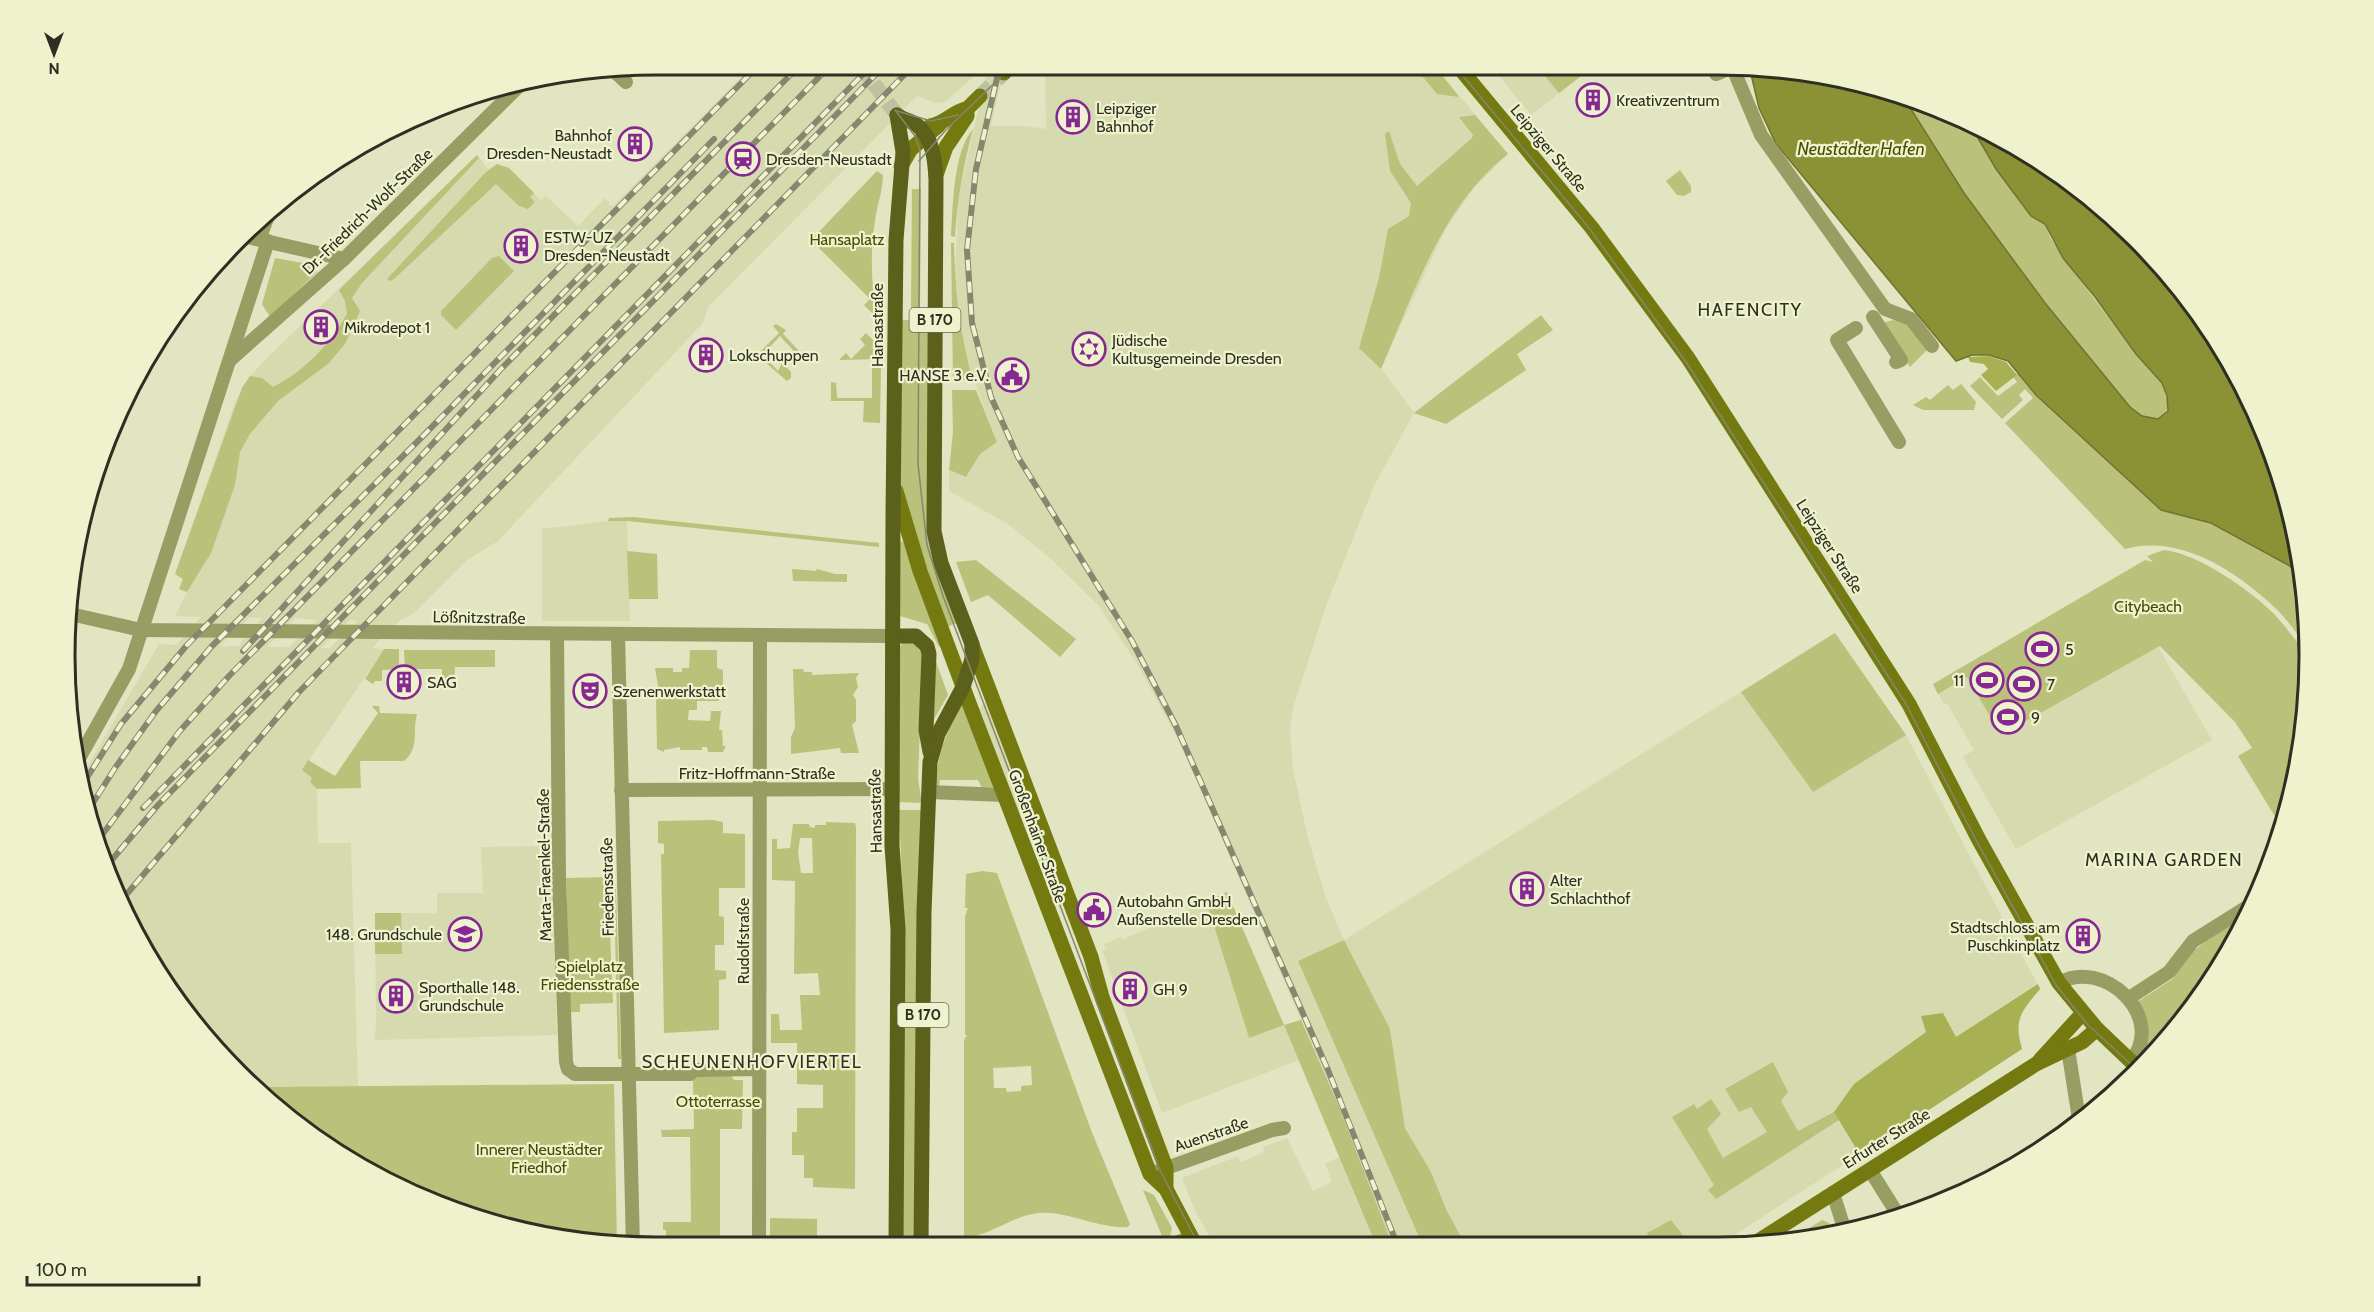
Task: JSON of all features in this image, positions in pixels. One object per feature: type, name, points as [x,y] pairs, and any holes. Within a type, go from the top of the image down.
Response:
[{"type":"main road","name":"Leipziger Straße","points":[[1465,75],[1611,252],[1705,385],[1909,704],[1979,840],[2059,983],[2082,1014],[2133,1063]]},
{"type":"main road","points":[[900,166],[922,130],[939,125],[959,110],[967,109],[980,96]]},
{"type":"main road","points":[[936,175],[946,147],[967,116],[967,109]]},
{"type":"main road","name":"Hansastraße","points":[[896,1237],[898,929],[887,790],[893,636],[896,247],[903,137],[897,115],[922,130]]},
{"type":"main road","name":"B 170","points":[[921,1237],[924,911],[931,755],[950,708],[963,687],[971,667],[972,644],[941,563],[934,531],[936,175],[931,146],[922,130]]},
{"type":"main road","name":"Großenhainer Straße","points":[[895,485],[920,571],[1150,1174],[1166,1189],[1191,1237]]},
{"type":"main road","points":[[893,636],[916,636],[927,646],[929,654],[926,730],[931,755]]},
{"type":"main road","name":"Großenhainer Straße","points":[[972,644],[1091,957],[1102,997],[1166,1168],[1166,1189]]},
{"type":"main road","name":"Erfurter Straße","points":[[2036,1064],[2082,1014]]},
{"type":"main road","name":"Erfurter Straße","points":[[1768,1235],[2036,1064],[2068,1049],[2097,1029]]},
{"type":"street","points":[[1735,75],[1758,137],[1885,309],[1911,319],[1932,346]]},
{"type":"street","points":[[619,76],[626,82]]},
{"type":"street","name":"Dr.-Friedrich-Wolf-Straße","points":[[228,362],[344,259],[511,94]]},
{"type":"street","points":[[83,751],[129,669],[228,362],[267,224]]},
{"type":"street","points":[[253,238],[344,259]]},
{"type":"street","points":[[1885,309],[1871,318],[1900,360],[1896,362]]},
{"type":"street","points":[[1856,328],[1837,340],[1899,442]]},
{"type":"street","name":"Lößnitzstraße","points":[[76,615],[141,630],[618,636],[893,636]]},
{"type":"street","name":"Marta-Fraenkel-Straße","points":[[557,635],[560,884],[566,1062],[568,1069],[575,1074],[628,1075]]},
{"type":"street","name":"Friedensstraße","points":[[618,636],[633,1236]]},
{"type":"street","name":"Rudolfstraße","points":[[759,1237],[760,636]]},
{"type":"street","name":"Fritz-Hoffmann-Straße","points":[[621,790],[887,790]]},
{"type":"street","points":[[928,792],[1004,795]]},
{"type":"street","points":[[2129,998],[2169,972],[2193,941],[2240,912]]},
{"type":"street","points":[[2059,983],[2078,976],[2097,977],[2115,986],[2129,998],[2135,1009],[2141,1034],[2135,1061]]},
{"type":"street","points":[[2068,1049],[2078,1112]]},
{"type":"street","points":[[628,1075],[690,1074],[695,1070],[759,1069]]},
{"type":"street","name":"Auenstraße","points":[[1150,1174],[1272,1130],[1284,1128]]},
{"type":"street","points":[[1870,1170],[1894,1209]]},
{"type":"street","points":[[1833,1193],[1843,1223]]},
{"type":"shaded area","points":[[743,75],[976,75],[945,102],[935,103],[917,96],[708,307],[703,323],[498,541],[467,560],[414,613],[399,621],[372,648],[384,649],[302,770],[312,778],[310,782],[317,789],[318,843],[351,843],[358,1086],[266,1087],[245,1067],[195,1010],[153,946],[119,878],[106,843],[86,769],[159,644],[176,645],[201,617],[175,616],[187,592],[179,589],[183,579],[175,574],[236,400],[250,376],[477,155],[488,169],[497,164],[509,168],[541,200],[546,196],[578,226],[605,198],[610,203],[608,205],[613,206]],"holes":[[[250,617],[262,618],[238,646],[220,646]],[[295,618],[317,620],[289,647],[267,647]],[[350,620],[357,621],[330,648],[321,648]]]},
{"type":"shaded area","points":[[986,75],[1003,75],[991,126],[1025,126],[1046,129],[1045,75],[1442,75],[1508,154],[1474,188],[1445,230],[1381,368],[1414,413],[1374,486],[1327,603],[1293,708],[1290,729],[1293,769],[1308,838],[1325,895],[1344,940],[1835,633],[1906,735],[2040,989],[2023,1009],[2017,1022],[2022,1049],[1732,1237],[1461,1237],[1447,1211],[1431,1172],[1405,1128],[1390,1029],[1344,941],[1298,961],[1419,1237],[1389,1237],[1318,1059],[1184,751],[1138,665],[1098,605],[1049,557],[1008,524],[949,491],[949,470],[966,477],[980,454],[997,442],[964,353],[955,275],[958,200]]},
{"type":"shaded area","points":[[1498,75],[1582,75],[1531,115]]},
{"type":"shaded area","points":[[1989,356],[2006,362],[2017,375],[1996,391],[1981,375],[1988,369],[1984,364],[1970,362],[1968,357]]},
{"type":"shaded area","points":[[627,521],[630,621],[542,621],[542,529]]},
{"type":"shaded area","points":[[2158,647],[2212,740],[2016,849],[1963,757],[1974,750],[1947,703],[1944,704],[1938,694],[1967,677],[2001,735]]},
{"type":"shaded area","points":[[986,701],[1027,808],[1017,812],[978,710]]},
{"type":"shaded area","name":"148. Grundschule","points":[[552,846],[557,1035],[374,1040],[376,1025],[375,913],[437,913],[437,893],[483,893],[481,847]]},
{"type":"shaded area","points":[[1203,903],[1209,910],[1249,1038],[1284,1025],[1299,1060],[1162,1113],[1102,950],[1106,949],[1104,944],[1121,937],[1122,940]]},
{"type":"shaded area","points":[[2038,984],[2040,989],[2024,1010],[2019,1023],[2019,1039],[2022,1049],[1860,1155],[1834,1112],[1854,1084],[1926,1032],[1921,1016],[1943,1013],[1956,1037]]},
{"type":"shaded area","points":[[1287,1138],[1313,1191],[1332,1182],[1325,1163],[1340,1157],[1374,1237],[1210,1237],[1196,1213],[1182,1178],[1238,1156],[1241,1162],[1264,1152],[1263,1147]]},
{"type":"green space","points":[[1421,75],[1442,75],[1459,97],[1437,94]]},
{"type":"green space","points":[[1544,75],[1582,75],[1559,93]]},
{"type":"green space","points":[[1910,108],[1977,136],[1996,169],[2031,216],[2045,224],[2051,239],[2080,280],[2136,354],[2162,384],[2168,402],[2166,414],[2158,419],[2142,416],[2130,407],[2045,303],[1964,193]]},
{"type":"green space","points":[[1475,115],[1508,154],[1485,175],[1447,225],[1418,282],[1381,369],[1359,348],[1379,278],[1388,229],[1409,216],[1411,203],[1390,171],[1385,134],[1389,131],[1400,164],[1417,186],[1472,138],[1473,135],[1459,117]]},
{"type":"green space","points":[[973,129],[961,182],[955,237],[951,236],[955,180],[961,151]]},
{"type":"green space","points":[[477,155],[479,158],[362,283],[352,298],[360,311],[345,344],[328,364],[278,401],[250,434],[240,452],[235,485],[211,553],[187,592],[179,589],[183,579],[175,574],[242,388],[250,376],[262,378],[273,387],[306,365],[332,337],[347,314],[345,301],[339,290]]},
{"type":"green space","points":[[497,164],[509,168],[534,193],[530,197],[535,202],[528,209],[519,206],[496,184],[394,279],[390,281],[387,279],[485,173]]},
{"type":"green space","points":[[1680,170],[1691,186],[1691,192],[1684,196],[1677,195],[1666,181]]},
{"type":"green space","name":"Hansaplatz","points":[[877,171],[883,175],[873,233],[872,258],[878,319],[864,305],[870,299],[814,243],[813,238]]},
{"type":"green space","points":[[912,189],[921,189],[920,308],[911,308]]},
{"type":"green space","points":[[951,243],[954,243],[957,296],[973,380],[953,380]]},
{"type":"green space","points":[[499,256],[514,271],[456,330],[441,315],[441,311],[492,258]]},
{"type":"green space","points":[[275,258],[309,264],[317,272],[270,317],[262,304]]},
{"type":"green space","points":[[1541,315],[1553,330],[1517,354],[1526,370],[1446,424],[1414,413]]},
{"type":"green space","points":[[901,320],[928,320],[928,493],[957,623],[947,627],[901,492]]},
{"type":"green space","points":[[1893,320],[1906,323],[1928,349],[1910,367],[1882,323]]},
{"type":"green space","points":[[776,324],[786,330],[783,334],[802,354],[799,357],[796,354],[792,358],[789,355],[793,350],[780,336],[767,350],[771,354],[764,356],[778,371],[782,363],[791,372],[791,378],[787,381],[759,357],[753,363],[747,356],[750,352],[755,357],[779,333],[773,326]]},
{"type":"green space","points":[[866,333],[881,348],[881,359],[839,360],[846,353],[851,359],[865,345],[860,339]]},
{"type":"green space","points":[[872,365],[881,365],[880,423],[863,422],[864,401],[831,401],[831,382],[836,383],[837,398],[872,398]]},
{"type":"green space","points":[[2018,373],[2036,395],[2161,510],[2211,523],[2290,566],[2294,580],[2298,636],[2286,619],[2256,591],[2222,567],[2204,558],[2165,546],[2125,549],[2005,423],[2033,398],[2025,389],[2019,395],[2023,400],[2002,419],[1970,386],[1980,377],[1998,396],[2017,382],[2013,377]]},
{"type":"green space","points":[[1961,384],[1976,402],[1974,410],[1923,410],[1913,405],[1926,397],[1930,400],[1948,385],[1953,390]]},
{"type":"green space","points":[[952,390],[976,390],[997,442],[980,454],[966,477],[949,470],[953,432]]},
{"type":"green space","points":[[633,517],[879,543],[879,547],[627,521],[608,521],[609,518]]},
{"type":"green space","points":[[903,541],[943,645],[939,647],[927,624],[900,616],[900,542]]},
{"type":"green space","name":"Citybeach","points":[[2164,550],[2192,558],[2208,566],[2265,605],[2299,644],[2298,694],[2294,732],[2288,769],[2276,817],[2238,756],[2252,748],[2235,722],[2160,646],[2001,735],[1967,677],[1938,694],[1933,684],[2145,560],[2153,562],[2147,556]]},
{"type":"green space","points":[[627,551],[657,554],[658,599],[629,599]]},
{"type":"green space","points":[[976,560],[1076,639],[1060,657],[988,595],[971,602],[956,562]]},
{"type":"green space","points":[[792,569],[816,571],[817,569],[835,574],[847,574],[847,582],[793,581]]},
{"type":"green space","points":[[1835,633],[1906,735],[1813,792],[1741,692]]},
{"type":"green space","points":[[913,641],[923,649],[918,779],[922,803],[898,802],[899,650],[902,643]]},
{"type":"green space","points":[[384,649],[399,649],[399,669],[382,670],[382,681],[375,681],[373,684],[365,679]]},
{"type":"green space","points":[[404,650],[495,650],[495,667],[455,667],[454,689],[442,689],[442,669],[405,669]]},
{"type":"green space","points":[[690,650],[717,650],[717,668],[723,670],[723,693],[719,694],[719,701],[697,701],[697,710],[689,710],[688,720],[710,721],[711,711],[721,711],[719,730],[722,730],[723,746],[726,746],[723,752],[708,752],[707,747],[702,747],[702,750],[680,750],[680,747],[664,750],[664,752],[657,749],[656,698],[660,697],[655,668],[673,668],[673,672],[682,672],[682,668],[689,668]]},
{"type":"green space","points":[[934,656],[948,695],[933,721]]},
{"type":"green space","points":[[793,669],[803,669],[804,672],[812,672],[812,675],[859,673],[856,678],[858,687],[853,695],[856,700],[856,721],[852,725],[859,753],[841,753],[840,748],[791,754],[791,737],[795,728]]},
{"type":"green space","points":[[962,704],[994,787],[982,788],[978,780],[940,780],[939,787],[935,787],[943,744]]},
{"type":"green space","points":[[372,706],[379,706],[380,713],[417,714],[414,745],[409,756],[404,761],[360,761],[361,788],[317,789],[310,782],[312,778],[302,770],[308,760],[335,776],[378,713]]},
{"type":"green space","points":[[899,810],[922,810],[915,1237],[902,1237],[903,905]]},
{"type":"green space","points":[[713,820],[723,822],[723,833],[745,834],[745,888],[719,888],[719,916],[724,917],[724,945],[715,945],[715,970],[726,971],[726,979],[719,980],[719,1030],[664,1033],[661,854],[664,854],[664,844],[658,843],[658,821]]},
{"type":"green space","points":[[826,822],[855,823],[856,827],[855,1189],[813,1187],[813,1178],[804,1178],[804,1155],[792,1155],[792,1132],[797,1132],[797,1108],[823,1108],[823,1085],[797,1084],[797,1043],[771,1043],[771,1014],[779,1014],[780,1030],[802,1030],[800,995],[820,995],[818,973],[794,974],[795,881],[772,880],[772,839],[777,839],[777,849],[790,848],[793,824],[809,824],[810,827],[815,828],[815,825],[826,825]],"holes":[[[800,838],[812,838],[813,873],[801,873],[798,853]]]},
{"type":"green space","points":[[982,871],[997,873],[1091,1130],[1130,1224],[1128,1227],[1105,1225],[1050,1213],[1038,1213],[1019,1218],[983,1234],[964,1237],[964,1040],[967,1035],[965,1035],[965,916],[968,908],[965,908],[966,874]],"holes":[[[1031,1066],[1032,1085],[1021,1086],[1021,1091],[1007,1092],[1006,1088],[994,1088],[993,1068]]]},
{"type":"green space","name":"Spielplatz Friedensstraße","points":[[608,877],[610,909],[606,909],[606,934],[610,934],[613,1003],[580,1004],[580,1012],[570,1012],[566,878]]},
{"type":"green space","points":[[614,889],[616,889],[621,1059],[618,1059]]},
{"type":"green space","points":[[1227,892],[1284,1025],[1249,1038],[1209,910],[1203,903]]},
{"type":"green space","points":[[375,913],[401,913],[402,954],[375,954]]},
{"type":"green space","points":[[2234,922],[2201,979],[2179,1010],[2148,1047],[2145,1044],[2137,1002],[2174,978],[2180,962]]},
{"type":"green space","points":[[1344,940],[1390,1029],[1405,1128],[1431,1172],[1447,1211],[1461,1237],[1419,1237],[1298,961]]},
{"type":"green space","points":[[1301,1020],[1340,1109],[1389,1237],[1373,1237],[1284,1025]]},
{"type":"green space","points":[[1773,1062],[1788,1092],[1781,1101],[1798,1131],[1834,1112],[1839,1120],[1716,1199],[1708,1190],[1714,1185],[1672,1117],[1694,1104],[1697,1109],[1711,1099],[1721,1114],[1707,1129],[1723,1158],[1767,1132],[1751,1107],[1739,1112],[1725,1089]]},
{"type":"green space","name":"Ottoterrasse","points":[[729,1073],[734,1080],[743,1080],[742,1129],[720,1129],[720,1237],[666,1237],[663,1222],[691,1222],[690,1137],[662,1137],[661,1130],[694,1129],[693,1080],[702,1074]]},
{"type":"green space","name":"Innerer Neustädter Friedhof","points":[[614,1084],[617,1236],[543,1226],[469,1206],[434,1193],[365,1159],[333,1139],[266,1087]]},
{"type":"green space","points":[[1143,1190],[1154,1195],[1172,1228],[1170,1236],[1162,1237]]},
{"type":"green space","points":[[770,1218],[817,1219],[817,1237],[770,1237]]},
{"type":"green space","points":[[1671,1220],[1684,1237],[1649,1237],[1647,1233]]},
{"type":"green space","points":[[1822,1220],[1829,1223],[1830,1226],[1806,1230]]},
{"type":"water","name":"Neustädter Hafen","points":[[1751,76],[1831,86],[1910,108],[1964,193],[2045,303],[2130,407],[2142,416],[2158,419],[2168,411],[2167,396],[2162,383],[2136,354],[2095,297],[2063,258],[2045,224],[2031,216],[1996,169],[1977,136],[2041,173],[2101,219],[2129,245],[2179,302],[2221,366],[2255,434],[2268,469],[2288,543],[2292,569],[2211,523],[2161,510],[2036,395],[2008,361],[1989,355],[1972,355],[1956,361],[1776,144],[1759,108]]},
{"type":"tunnel","points":[[867,75],[897,115]]},
{"type":"tunnel","points":[[980,96],[1002,75]]},
{"type":"tram line","points":[[919,161],[945,131],[1003,75]]},
{"type":"tram line","points":[[1462,75],[1589,228],[1686,362],[1906,704],[1976,840],[2056,985],[2087,1024],[2131,1065]]},
{"type":"tram line","points":[[895,110],[915,136],[920,150],[918,464],[927,545],[943,596],[1160,1170],[1194,1237]]},
{"type":"tram line","points":[[897,111],[931,121],[958,115]]},
{"type":"railway","points":[[88,776],[121,724],[187,645],[749,75]]},
{"type":"railway","points":[[243,651],[501,369],[790,75]]},
{"type":"railway","points":[[103,833],[179,732],[229,676],[821,75]]},
{"type":"railway","points":[[143,808],[862,75]]},
{"type":"railway","points":[[112,860],[158,805],[875,75]]},
{"type":"railway","points":[[126,894],[299,692],[904,75]]},
{"type":"railway","points":[[998,75],[976,169],[967,250],[972,323],[991,397],[1018,457],[1132,641],[1176,726],[1328,1070],[1394,1237]]},
{"type":"railway","points":[[94,801],[156,711],[212,646],[421,438],[714,139]]},
{"type":"place","name":"Kreativzentrum","points":[[1593,100]]},
{"type":"place","name":"Leipziger Bahnhof","points":[[1073,117]]},
{"type":"place","name":"Bahnhof Dresden-Neustadt","points":[[635,144]]},
{"type":"place","name":"Dresden-Neustadt","points":[[743,159]]},
{"type":"place","name":"ESTW-UZ Dresden-Neustadt","points":[[521,246]]},
{"type":"place","name":"Mikrodepot 1","points":[[321,327]]},
{"type":"place","name":"Jüdische Kultusgemeinde Dresden","points":[[1089,349]]},
{"type":"place","name":"Lokschuppen","points":[[706,355]]},
{"type":"place","name":"HANSE 3 e.V.","points":[[1012,375]]},
{"type":"place","name":"5","points":[[2042,649]]},
{"type":"place","name":"11","points":[[1987,680]]},
{"type":"place","name":"SAG","points":[[404,682]]},
{"type":"place","name":"7","points":[[2024,684]]},
{"type":"place","name":"Szenenwerkstatt","points":[[590,691]]},
{"type":"place","name":"9","points":[[2008,717]]},
{"type":"place","name":"Alter Schlachthof","points":[[1527,889]]},
{"type":"place","name":"Autobahn GmbH Außenstelle Dresden","points":[[1094,910]]},
{"type":"place","name":"148. Grundschule","points":[[465,934]]},
{"type":"place","name":"Stadtschloss am Puschkinplatz","points":[[2083,936]]},
{"type":"place","name":"GH 9","points":[[1130,989]]},
{"type":"place","name":"Sporthalle 148. Grundschule","points":[[396,996]]},
{"type":"district","name":"HAFENCITY","points":[[1750,310]]},
{"type":"district","name":"MARINA GARDEN","points":[[2164,860]]},
{"type":"district","name":"SCHEUNENHOFVIERTEL","points":[[752,1062]]}]
